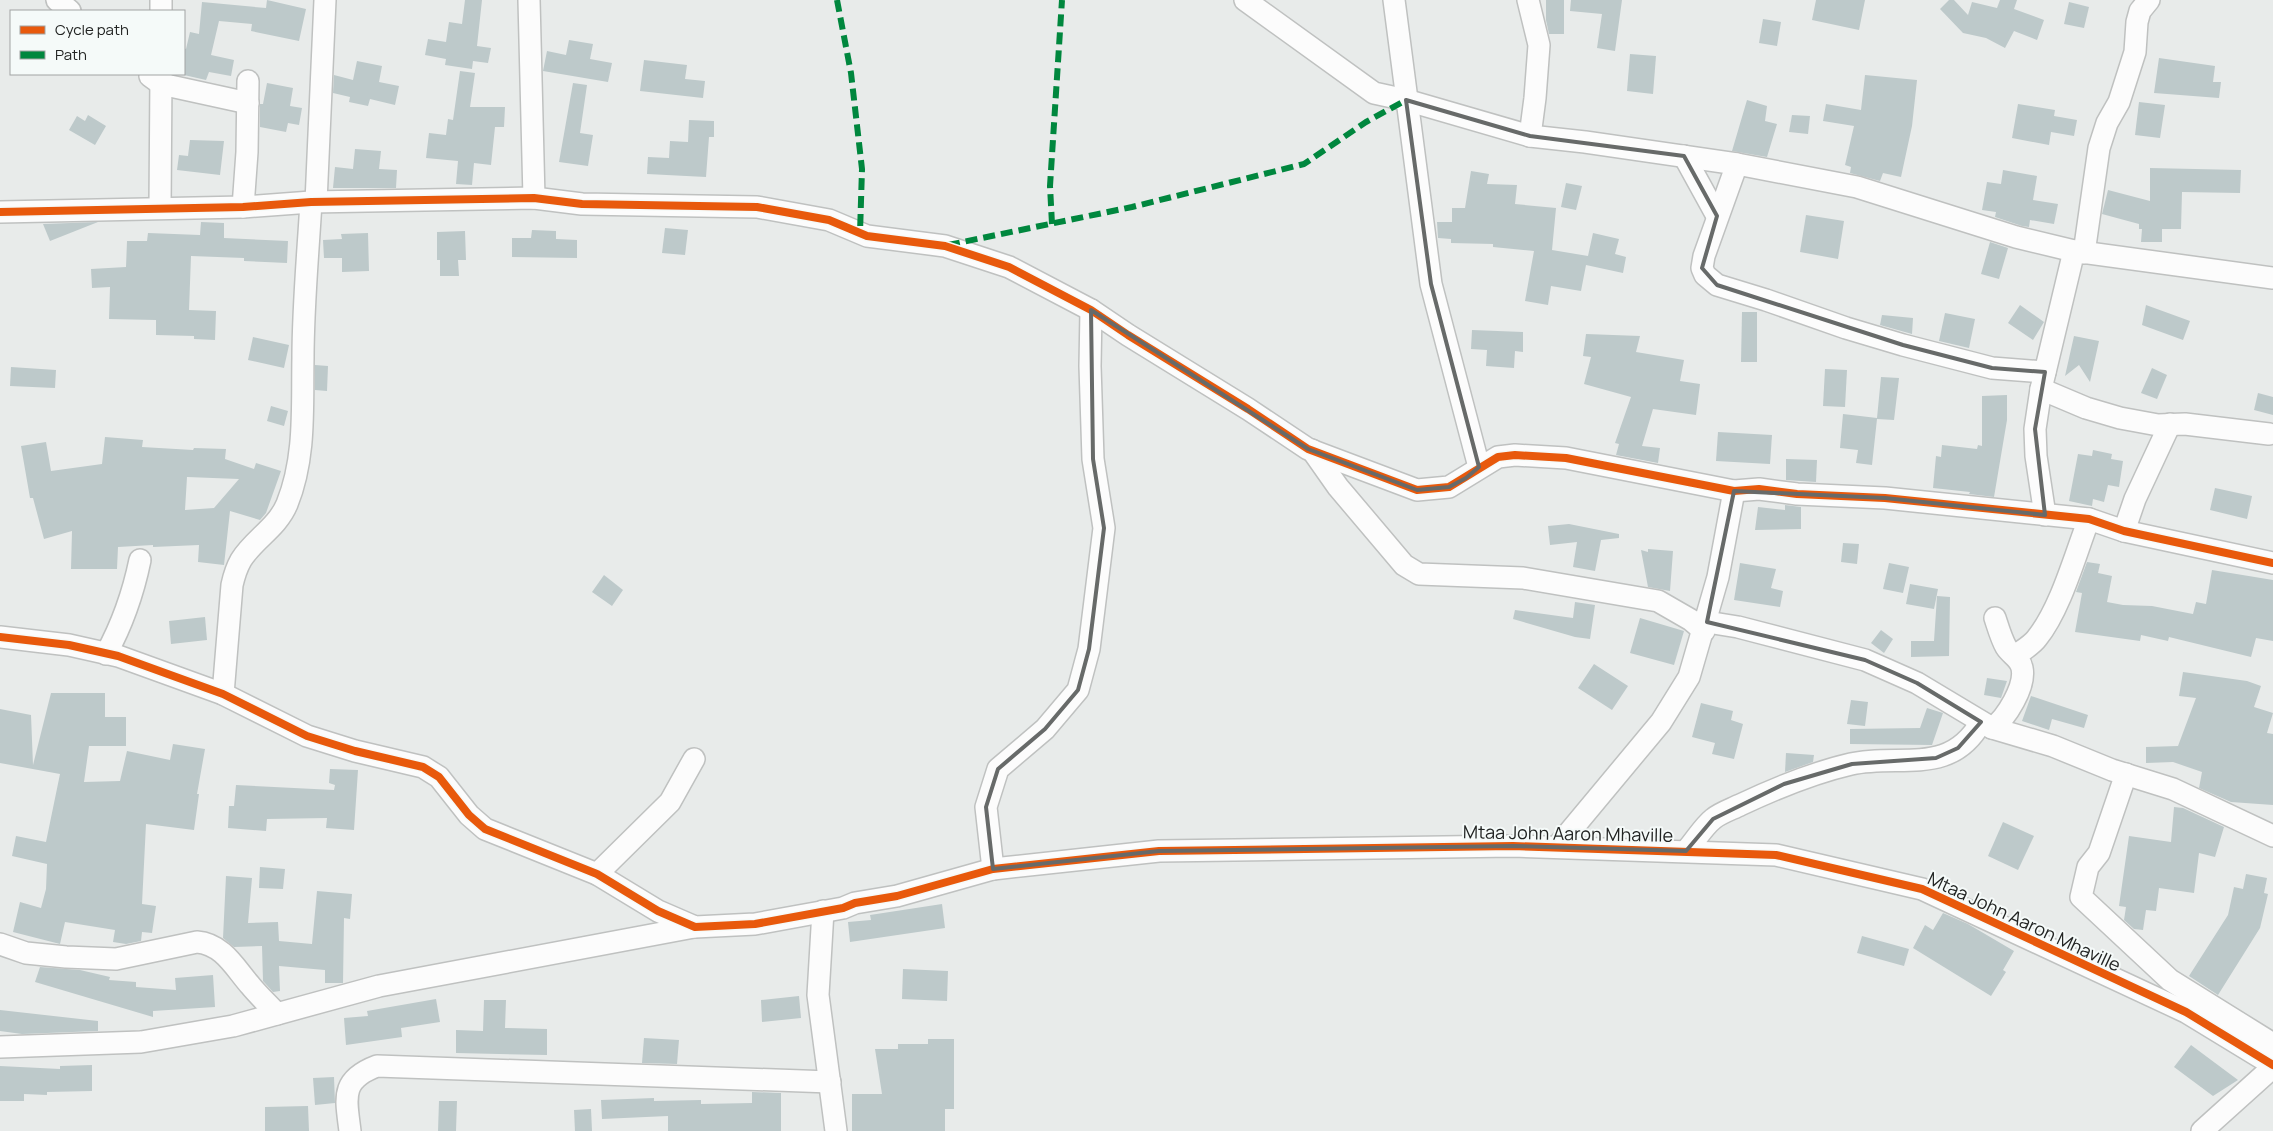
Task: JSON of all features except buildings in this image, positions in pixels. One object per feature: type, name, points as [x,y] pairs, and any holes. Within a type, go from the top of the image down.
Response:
[{"type":"street","points":[[57,0],[69,10]]},
{"type":"street","points":[[223,694],[232,585],[236,572],[249,549],[279,519],[287,504],[302,445],[304,405],[303,357],[325,0]]},
{"type":"street","points":[[529,0],[534,198]]},
{"type":"street","points":[[1245,0],[1374,93],[1406,100],[1530,136],[1737,164],[1858,187],[2016,237],[2079,252],[2273,278]]},
{"type":"street","points":[[1394,0],[1431,284],[1480,467]]},
{"type":"street","points":[[1528,0],[1539,45],[1530,136]]},
{"type":"street","points":[[2045,515],[2036,456],[2035,429],[2043,381],[2079,252],[2099,148],[2107,123],[2119,102],[2135,52],[2137,22],[2140,11],[2148,0]]},
{"type":"street","points":[[160,208],[156,77],[248,103]]},
{"type":"street","points":[[243,206],[248,81]]},
{"type":"street","points":[[1684,156],[1718,216]]},
{"type":"street","points":[[1737,164],[1702,268],[1705,275],[1717,286],[1766,300],[1846,328],[2043,381],[2086,408],[2120,418],[2158,425],[2211,426],[2269,434]]},
{"type":"street","points":[[0,212],[243,206],[313,202],[534,198],[582,204],[757,207],[830,220],[867,236],[945,246],[1009,267],[1091,310],[1312,450],[1417,490],[1449,487],[1498,458],[1515,455],[1566,458],[1734,491],[1759,489],[1797,494],[1885,498],[2089,519],[2124,531],[2273,563]]},
{"type":"street","points":[[992,869],[986,807],[998,769],[1045,729],[1078,690],[1089,649],[1104,528],[1093,459],[1090,366],[1091,310]]},
{"type":"street","points":[[2124,531],[2135,499],[2170,424]]},
{"type":"street","points":[[1312,450],[1338,487],[1404,565],[1419,574],[1523,578],[1658,601],[1705,626],[1738,627],[1865,660],[1917,683],[1986,725],[2053,746],[2126,774],[2173,789],[2273,836]]},
{"type":"street","points":[[1557,847],[1661,722],[1690,677],[1718,577],[1734,491]]},
{"type":"street","points":[[2016,655],[2037,639],[2050,616],[2064,586],[2089,519]]},
{"type":"street","points":[[106,654],[121,627],[128,608],[140,560]]},
{"type":"street","points":[[1686,851],[1713,819],[1784,784],[1852,764],[1894,759],[1916,762],[1936,758],[1958,748],[1986,725],[1998,724],[2010,710],[2023,678],[2022,666],[2016,655],[2007,648],[1994,618]]},
{"type":"street","points":[[0,637],[69,645],[106,654],[223,694],[307,736],[355,751],[397,759],[432,771],[468,816],[485,829],[597,874],[658,911],[695,927]]},
{"type":"street","points":[[597,874],[670,802],[694,760]]},
{"type":"street","points":[[2126,774],[2099,853],[2088,866],[2081,897],[2170,980],[2273,1044]]},
{"type":"street","name":"Mtaa John Aaron Mhaville","points":[[0,1047],[141,1042],[233,1026],[379,986],[695,927],[755,924],[897,896],[992,869],[1159,851],[1513,846],[1776,854],[1922,889],[2186,1012],[2273,1066]]},
{"type":"street","points":[[823,911],[818,995],[836,1131]]},
{"type":"street","points":[[0,944],[26,953],[116,959],[141,952],[197,942],[207,943],[228,957],[258,995],[277,1014]]},
{"type":"street","points":[[350,1131],[346,1098],[350,1086],[361,1074],[377,1066],[830,1082]]},
{"type":"street","points":[[2202,1131],[2273,1066]]},
{"type":"highlighted area","points":[[1406,100],[1530,136],[1684,156],[1717,216],[1702,268],[1717,285],[1903,345],[1992,368],[2045,372],[2035,429],[2045,515],[1885,498],[1734,491],[1707,622],[1865,660],[1917,683],[1981,722],[1958,748],[1936,758],[1852,764],[1784,784],[1713,819],[1686,851],[1513,846],[1159,851],[993,869],[986,807],[998,769],[1045,729],[1078,690],[1089,649],[1104,528],[1093,459],[1091,310],[1308,449],[1417,490],[1449,487],[1466,478],[1479,467],[1431,284]]},
{"type":"marked path","points":[[837,0],[851,73],[862,169],[860,233]]},
{"type":"marked path","points":[[1052,224],[1050,186],[1062,0]]},
{"type":"marked path","points":[[948,245],[1132,207],[1304,164],[1366,122],[1406,100]]},
{"type":"cycle path","points":[[0,212],[243,207],[311,202],[534,198],[582,204],[757,207],[829,220],[867,236],[945,246],[1009,267],[1091,310],[1308,449],[1417,490],[1449,487],[1498,457],[1515,455],[1566,458],[1734,491],[1759,489],[1797,494],[1885,498],[2089,519],[2124,531],[2273,563]]},
{"type":"cycle path","points":[[0,637],[69,645],[118,656],[223,694],[307,736],[355,751],[423,767],[439,777],[469,815],[485,829],[597,874],[658,911],[695,927],[755,924],[843,908],[855,903],[897,896],[993,869],[1159,851],[1513,846],[1776,855],[1922,889],[2186,1012],[2273,1065]]}]
